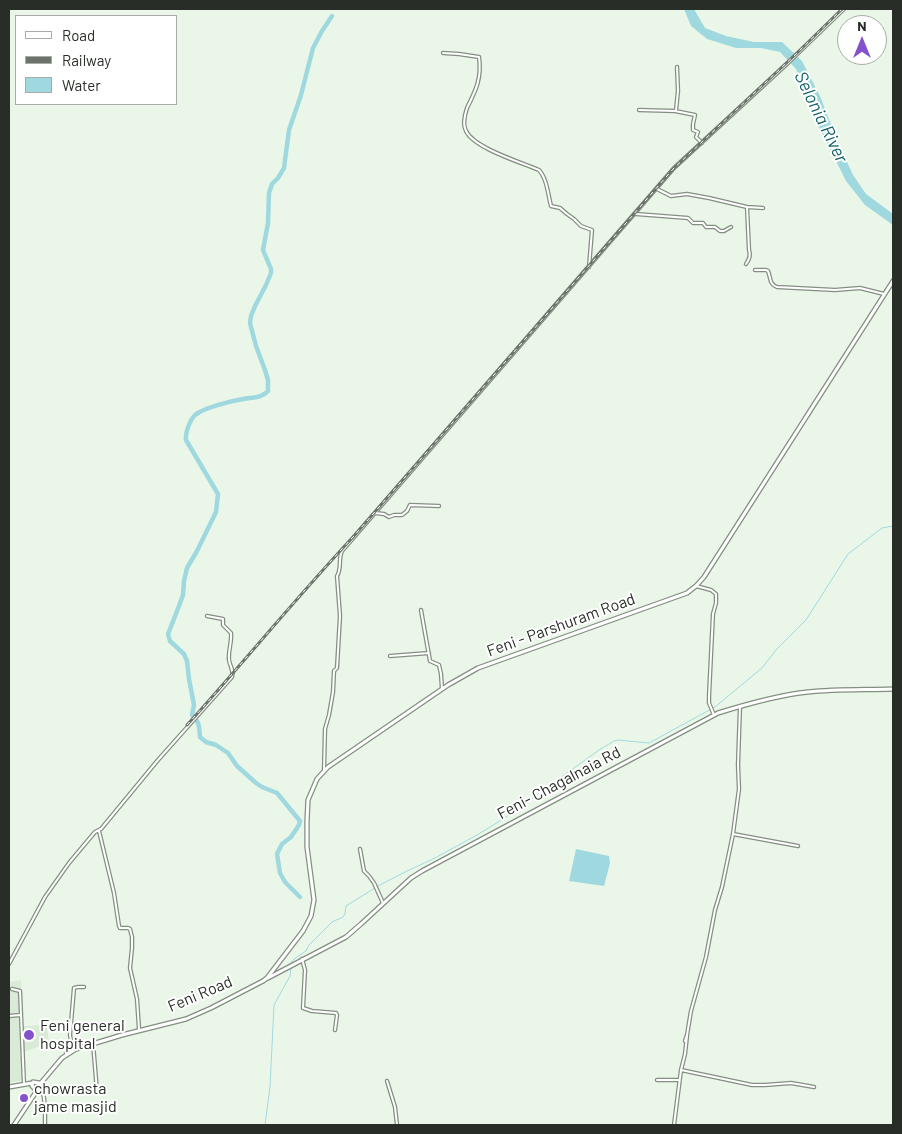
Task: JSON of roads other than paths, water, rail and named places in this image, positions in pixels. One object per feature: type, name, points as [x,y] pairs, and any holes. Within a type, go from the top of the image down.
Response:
[{"type":"main road","name":"Feni - Parshuram Road","points":[[267,978],[303,931],[311,916],[314,900],[307,846],[308,800],[317,779],[324,771],[442,689],[478,668],[687,593],[696,586],[730,537],[893,281]]},
{"type":"main road","name":"Feni- Chagalnaia Rd","points":[[267,978],[346,937],[411,878],[422,871],[714,716],[740,706],[806,692],[893,689]]},
{"type":"main road","name":"Feni Road","points":[[14,1125],[38,1086],[56,1062],[66,1053],[88,1044],[186,1017],[204,1010],[267,978]]},
{"type":"main road","points":[[32,1084],[32,1086],[38,1086],[66,1055],[76,1049],[186,1019],[267,978]]},
{"type":"main road","points":[[9,1087],[36,1082],[38,1086]]},
{"type":"street","points":[[324,771],[325,729],[333,692],[334,670],[337,668],[340,616],[337,576],[340,572],[340,555],[342,551],[674,168],[844,9]]},
{"type":"street","points":[[443,53],[479,57],[479,82],[466,110],[464,119],[466,131],[474,141],[490,150],[541,172],[551,206],[560,208],[581,226],[592,230],[589,267]]},
{"type":"street","points":[[675,111],[677,106],[677,67]]},
{"type":"street","points":[[639,110],[675,111],[695,115],[692,124],[693,130],[698,132],[696,137],[702,143]]},
{"type":"street","points":[[657,189],[671,196],[687,194],[747,208],[763,208]]},
{"type":"street","points":[[746,264],[750,253],[747,208]]},
{"type":"street","points":[[635,214],[688,218],[693,222],[703,223],[706,227],[715,226],[720,231],[730,227]]},
{"type":"street","points":[[755,270],[768,271],[770,281],[777,287],[836,290],[860,288],[884,294]]},
{"type":"street","points":[[376,513],[389,517],[402,515],[410,505],[439,506]]},
{"type":"street","points":[[696,586],[716,594],[708,696],[714,716]]},
{"type":"street","points":[[421,610],[430,661],[439,664],[442,689]]},
{"type":"street","points":[[9,964],[45,897],[69,863],[95,832],[99,831],[233,674],[229,660],[231,633],[223,626],[223,619],[207,616]]},
{"type":"street","points":[[390,656],[429,653]]},
{"type":"street","points":[[674,1125],[691,1011],[706,957],[733,834],[739,790],[740,706]]},
{"type":"street","points":[[99,831],[114,893],[119,926],[130,929],[132,937],[130,968],[137,998],[139,1029]]},
{"type":"street","points":[[733,834],[798,846]]},
{"type":"street","points":[[360,849],[364,871],[370,876],[384,904]]},
{"type":"street","points":[[302,960],[305,970],[303,1008],[312,1011],[336,1013],[335,1030]]},
{"type":"street","points":[[66,1053],[72,1048],[70,1035],[74,988],[84,987]]},
{"type":"street","points":[[12,989],[20,990],[24,1084]]},
{"type":"street","points":[[9,1016],[20,1015]]},
{"type":"street","points":[[685,1041],[687,1035]]},
{"type":"street","points":[[93,1043],[97,1091]]},
{"type":"street","points":[[681,1070],[752,1086],[791,1083],[814,1087]]},
{"type":"street","points":[[657,1080],[680,1080]]},
{"type":"street","points":[[387,1081],[395,1107],[397,1125]]},
{"type":"street","points":[[38,1086],[43,1092],[45,1125]]},
{"type":"water","name":"Selonia River","points":[[684,9],[694,9],[705,28],[726,36],[754,42],[782,42],[802,61],[820,96],[853,175],[866,194],[893,214],[893,225],[865,205],[846,181],[815,119],[796,69],[780,52],[761,48],[736,48],[707,39],[691,26]]},
{"type":"water","points":[[576,849],[609,856],[610,863],[604,886],[569,881]]},
{"type":"waterway","points":[[300,897],[285,882],[280,873],[277,854],[282,844],[291,837],[300,821],[277,793],[256,783],[237,766],[228,753],[200,737],[198,722],[192,715],[194,705],[187,661],[184,654],[170,641],[168,634],[183,595],[187,568],[216,512],[218,494],[186,440],[188,427],[191,420],[199,412],[232,401],[259,397],[268,391],[268,380],[250,323],[255,306],[271,273],[263,250],[268,223],[269,193],[272,184],[284,168],[289,130],[301,95],[313,48],[332,16]]},
{"type":"waterway","points":[[290,964],[306,951],[309,945],[332,922],[343,917],[346,906],[378,886],[435,858],[503,819],[599,750],[618,740],[649,743],[715,707],[762,668],[776,650],[806,620],[848,554],[882,528],[893,526]]},
{"type":"waterway","points":[[265,1125],[270,1087],[274,1005],[290,976],[291,968]]},
{"type":"railway","points":[[187,725],[673,169],[842,9]]},
{"type":"place","name":"Feni general hospital","points":[[29,1035]]},
{"type":"place","name":"chowrasta jame masjid","points":[[24,1098]]}]
